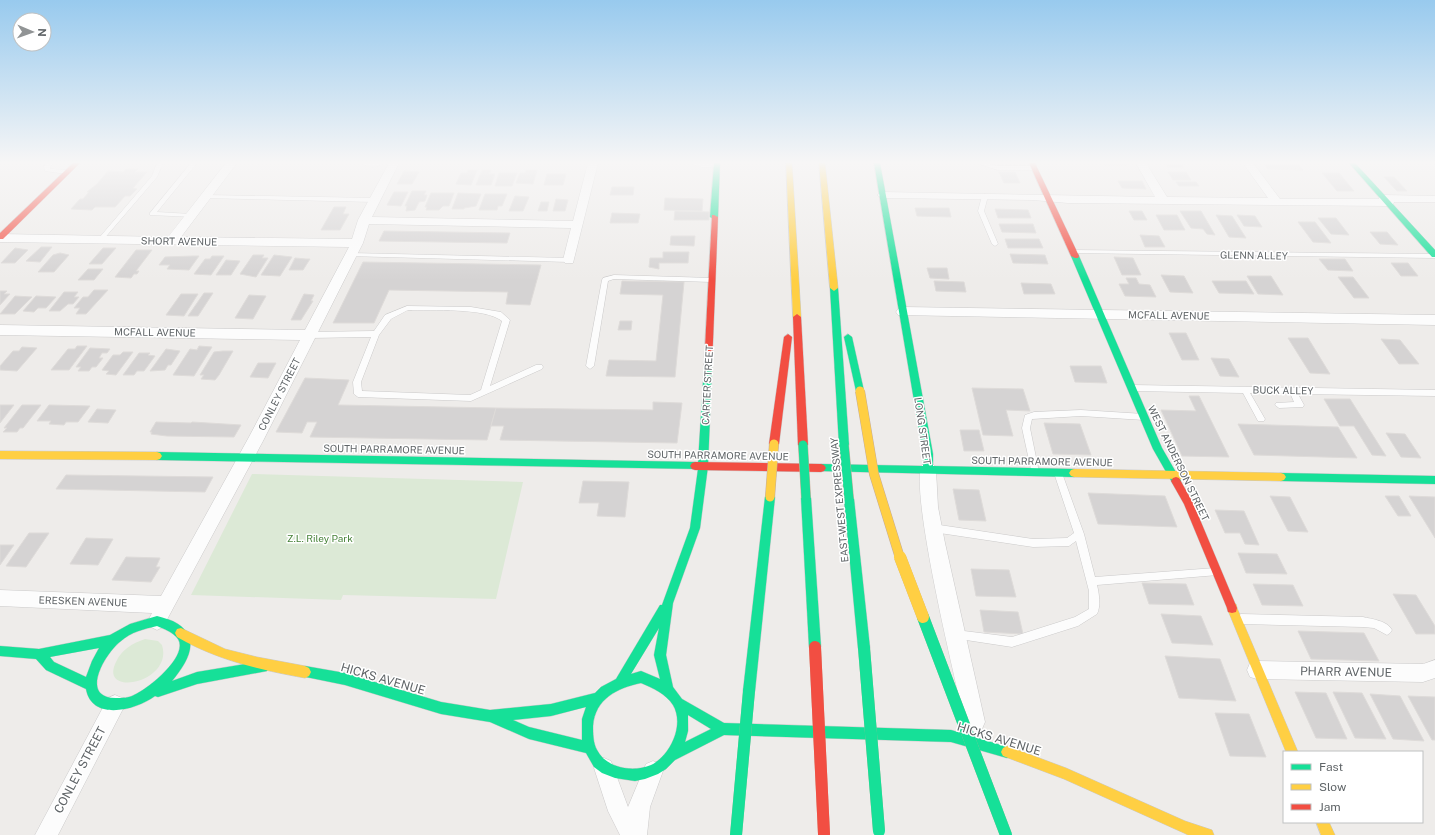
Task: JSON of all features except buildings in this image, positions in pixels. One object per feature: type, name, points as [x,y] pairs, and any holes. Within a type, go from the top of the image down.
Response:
[{"type":"main road","points":[[0,237],[36,202]]},
{"type":"main road","name":"CARTER STREET","points":[[667,687],[660,655],[668,603],[695,528],[703,466],[715,202]]},
{"type":"main road","points":[[791,202],[824,835]]},
{"type":"main road","name":"EAST-WEST EXPRESSWAY","points":[[826,202],[832,263],[844,445],[864,648],[879,833]]},
{"type":"main road","name":"LONG STREET","points":[[884,202],[928,454],[928,470]]},
{"type":"main road","name":"WEST ANDERSON STREET","points":[[1050,202],[1058,216],[1158,449],[1188,503],[1292,751]]},
{"type":"main road","points":[[1388,202],[1435,256]]},
{"type":"main road","points":[[832,263],[860,392],[874,474],[897,550],[1006,835]]},
{"type":"main road","points":[[736,835],[749,691],[770,498],[774,444],[786,347],[796,290]]},
{"type":"main road","name":"SOUTH PARRAMORE AVENUE","points":[[2,457],[246,457],[1435,480]]},
{"type":"main road","name":"CARTER STREET","points":[[621,680],[668,603]]},
{"type":"main road","points":[[157,621],[170,624],[181,633],[184,640],[184,650],[181,659],[169,678],[150,694],[132,702],[115,705],[98,700],[92,693],[89,685],[90,673],[96,660],[113,640],[134,626],[157,621]]},
{"type":"main road","name":"HICKS AVENUE","points":[[181,633],[198,644],[270,666],[346,679],[441,708],[490,716],[529,733],[589,748]]},
{"type":"main road","points":[[0,651],[39,654],[113,640]]},
{"type":"main road","points":[[39,654],[50,666],[89,685]]},
{"type":"main road","name":"HICKS AVENUE","points":[[150,694],[197,678],[270,666]]},
{"type":"main road","points":[[641,677],[655,680],[667,687],[679,703],[682,712],[683,727],[680,741],[674,754],[663,765],[653,771],[636,776],[621,776],[603,767],[596,761],[589,748],[586,734],[586,719],[592,704],[601,692],[613,683],[627,678],[641,677]]},
{"type":"main road","name":"HICKS AVENUE","points":[[490,716],[551,710],[597,698]]},
{"type":"main road","name":"HICKS AVENUE","points":[[679,703],[723,729]]},
{"type":"main road","name":"HICKS AVENUE","points":[[674,754],[723,729],[952,736],[981,744],[1066,774],[1184,827],[1207,835]]},
{"type":"main road","points":[[1322,823],[1328,835]]},
{"type":"street","points":[[172,240],[202,202]]},
{"type":"street","name":"CONLEY STREET","points":[[157,621],[246,457],[357,243],[364,220],[373,202]]},
{"type":"street","points":[[569,260],[584,202]]},
{"type":"street","points":[[364,220],[578,225]]},
{"type":"street","name":"SHORT AVENUE","points":[[0,237],[101,240],[357,243]]},
{"type":"street","name":"MCFALL AVENUE","points":[[903,312],[1435,320]]},
{"type":"street","name":"MCFALL AVENUE","points":[[0,330],[309,335]]},
{"type":"street","name":"LONG STREET","points":[[928,470],[928,490],[933,528],[954,634],[981,744]]},
{"type":"street","name":"ERESKEN AVENUE","points":[[0,598],[166,605]]},
{"type":"street","name":"PHARR AVENUE","points":[[1257,670],[1423,673],[1435,669]]},
{"type":"street","name":"CONLEY STREET","points":[[46,835],[115,705]]},
{"type":"street","points":[[603,767],[619,811],[631,835]]},
{"type":"street","points":[[636,835],[639,807],[653,771]]},
{"type":"lane","points":[[101,240],[133,202]]},
{"type":"lane","points":[[162,202],[152,214],[191,216]]},
{"type":"lane","points":[[983,202],[981,211],[995,244]]},
{"type":"lane","name":"GLENN ALLEY","points":[[1073,252],[1435,256]]},
{"type":"lane","points":[[350,255],[569,260]]},
{"type":"lane","points":[[590,366],[605,280],[614,277],[712,280]]},
{"type":"lane","points":[[485,392],[506,320],[498,314],[471,309],[407,308],[388,316],[376,334],[357,382],[358,394],[471,398],[485,392],[539,367]]},
{"type":"lane","points":[[309,335],[376,334]]},
{"type":"lane","name":"BUCK ALLEY","points":[[1131,388],[1435,393]]},
{"type":"lane","points":[[1245,390],[1261,419]]},
{"type":"lane","points":[[1279,405],[1300,405],[1292,390]]},
{"type":"lane","points":[[1035,472],[1026,428],[1028,417],[1034,415],[1081,413],[1144,418]]},
{"type":"lane","points":[[954,634],[1012,642],[1078,621],[1094,611],[1094,591],[1080,534],[1058,473]]},
{"type":"lane","points":[[933,528],[1033,543],[1069,542],[1080,534]]},
{"type":"lane","points":[[1092,581],[1216,572]]},
{"type":"lane","points":[[1236,619],[1363,622],[1375,624],[1387,630]]},
{"type":"green space","name":"Z.L. Riley Park","points":[[252,474],[523,482],[496,599],[343,595],[341,600],[191,595]]},
{"type":"green space","points":[[145,639],[158,641],[162,645],[163,658],[157,669],[148,677],[137,681],[126,682],[117,680],[113,673],[118,658],[128,648]]},
{"type":"traffic: fast","points":[[714,217],[715,202]]},
{"type":"traffic: fast","points":[[884,202],[928,454],[928,470]]},
{"type":"traffic: fast","points":[[1387,202],[1435,255]]},
{"type":"traffic: fast","points":[[1075,256],[1158,449],[1176,481]]},
{"type":"traffic: fast","points":[[834,288],[844,445]]},
{"type":"traffic: fast","points":[[848,337],[860,391]]},
{"type":"traffic: fast","points":[[667,687],[660,655],[668,603],[695,528],[703,466],[708,366]]},
{"type":"traffic: fast","points":[[803,445],[806,498]]},
{"type":"traffic: fast","points":[[844,445],[849,499]]},
{"type":"traffic: fast","points":[[157,456],[695,466]]},
{"type":"traffic: fast","points":[[821,468],[1074,473]]},
{"type":"traffic: fast","points":[[1281,477],[1435,480]]},
{"type":"traffic: fast","points":[[749,691],[770,497]]},
{"type":"traffic: fast","points":[[806,498],[815,647]]},
{"type":"traffic: fast","points":[[849,499],[864,648]]},
{"type":"traffic: fast","points":[[621,680],[664,609]]},
{"type":"traffic: fast","points":[[923,617],[1006,835]]},
{"type":"traffic: fast","points":[[157,621],[174,628],[183,636],[185,646],[176,667],[157,687],[135,701],[109,704],[98,700],[92,694],[90,685],[92,675],[101,655],[118,636],[139,625],[157,621]]},
{"type":"traffic: fast","points":[[0,651],[39,654],[113,640]]},
{"type":"traffic: fast","points":[[864,648],[879,831]]},
{"type":"traffic: fast","points":[[39,654],[50,666],[89,685]]},
{"type":"traffic: fast","points":[[158,691],[197,678],[263,667]]},
{"type":"traffic: fast","points":[[305,672],[345,679],[441,708],[490,716],[529,733],[589,748]]},
{"type":"traffic: fast","points":[[641,677],[661,686],[678,702],[682,711],[682,731],[675,750],[662,765],[654,770],[635,775],[615,772],[598,763],[589,746],[587,732],[591,708],[605,691],[627,680],[641,677]]},
{"type":"traffic: fast","points":[[736,835],[749,691]]},
{"type":"traffic: fast","points":[[491,716],[551,710],[597,698]]},
{"type":"traffic: fast","points":[[679,703],[723,729]]},
{"type":"traffic: fast","points":[[674,754],[723,729],[951,736],[1007,752]]},
{"type":"traffic: slow","points":[[791,202],[797,317]]},
{"type":"traffic: slow","points":[[826,202],[834,288]]},
{"type":"traffic: slow","points":[[860,391],[874,474],[897,550],[923,617]]},
{"type":"traffic: slow","points":[[770,497],[774,444]]},
{"type":"traffic: slow","points":[[0,455],[157,456]]},
{"type":"traffic: slow","points":[[1074,473],[1281,477]]},
{"type":"traffic: slow","points":[[1232,608],[1292,751]]},
{"type":"traffic: slow","points":[[181,633],[225,654],[257,663],[305,672]]},
{"type":"traffic: slow","points":[[1007,752],[1066,774],[1184,827],[1207,835]]},
{"type":"traffic: slow","points":[[1322,823],[1328,835]]},
{"type":"traffic: jam","points":[[0,237],[36,202]]},
{"type":"traffic: jam","points":[[1050,202],[1075,256]]},
{"type":"traffic: jam","points":[[708,366],[714,217]]},
{"type":"traffic: jam","points":[[797,317],[803,445]]},
{"type":"traffic: jam","points":[[774,444],[788,337]]},
{"type":"traffic: jam","points":[[695,466],[821,468]]},
{"type":"traffic: jam","points":[[1176,481],[1188,503],[1232,608]]},
{"type":"traffic: jam","points":[[815,647],[824,834]]}]
